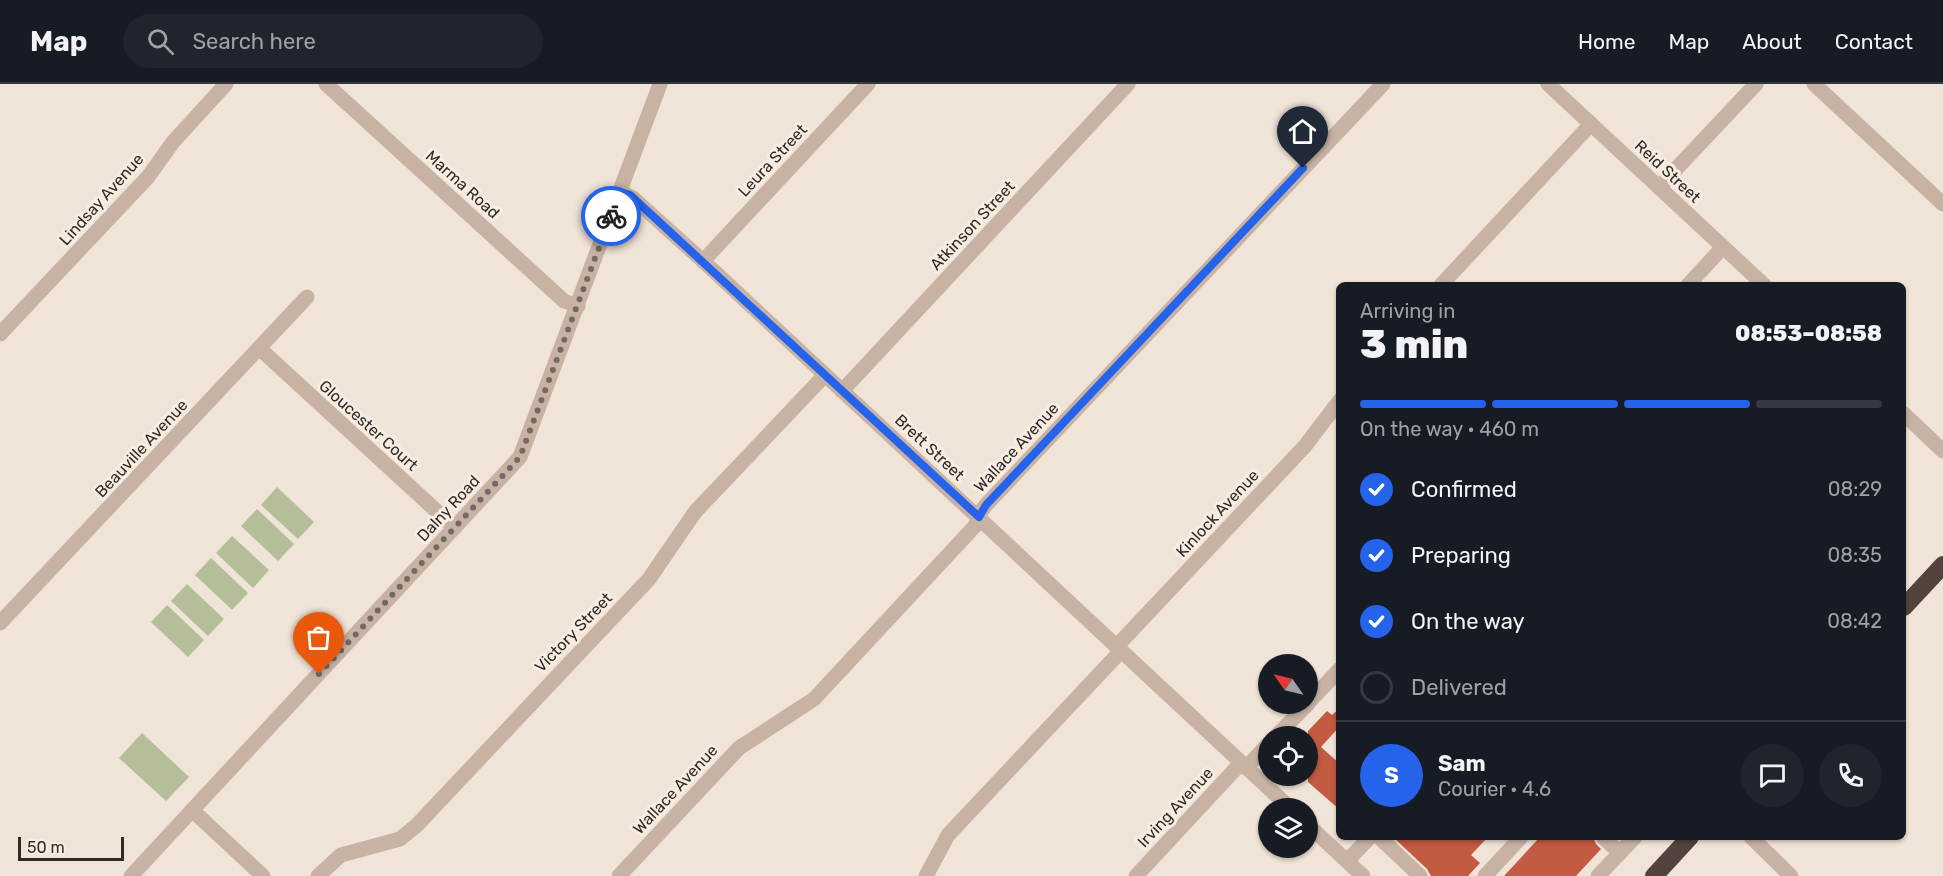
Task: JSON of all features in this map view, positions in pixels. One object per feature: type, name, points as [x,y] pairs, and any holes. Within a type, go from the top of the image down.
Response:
[{"type":"highway","points":[[1906,605],[1940,573]]},
{"type":"highway","points":[[1654,876],[1687,840]]},
{"type":"street","name":"Lindsay Avenue","points":[[0,334],[148,177],[173,142],[226,84]]},
{"type":"street","name":"Marma Road","points":[[326,84],[564,300],[578,306]]},
{"type":"street","name":"Dalny Road","points":[[130,876],[520,457],[660,84]]},
{"type":"street","name":"Leura Street","points":[[703,261],[868,84]]},
{"type":"street","name":"Atkinson Street","points":[[842,391],[1128,84]]},
{"type":"street","name":"Wallace Avenue","points":[[619,876],[739,748],[814,699],[975,526],[986,505],[1383,84]]},
{"type":"street","name":"Reid Street","points":[[1548,84],[1761,282]]},
{"type":"street","points":[[1659,187],[1756,84]]},
{"type":"street","points":[[1814,84],[1943,204]]},
{"type":"street","points":[[1444,282],[1591,124]]},
{"type":"street","name":"Brett Street","points":[[620,192],[630,195],[703,261],[1279,798]]},
{"type":"street","points":[[1691,282],[1723,247]]},
{"type":"street","name":"Beauville Avenue","points":[[0,623],[307,297]]},
{"type":"street","name":"Gloucester Court","points":[[259,348],[454,527]]},
{"type":"street","name":"Victory Street","points":[[318,876],[342,855],[391,842],[408,834],[649,579],[695,512],[825,375]]},
{"type":"street","name":"Kinlock Avenue","points":[[926,876],[948,835],[1305,446],[1336,405]]},
{"type":"street","points":[[1906,416],[1943,451]]},
{"type":"street","points":[[1318,692],[1336,673]]},
{"type":"street","points":[[1286,726],[1297,714]]},
{"type":"street","name":"Irving Avenue","points":[[1136,876],[1258,753]]},
{"type":"street","points":[[192,810],[263,876]]},
{"type":"street","points":[[1318,834],[1363,876]]},
{"type":"street","points":[[1347,861],[1367,840]]},
{"type":"street","points":[[1382,840],[1420,876]]},
{"type":"street","points":[[1485,876],[1518,840]]},
{"type":"street","points":[[1606,840],[1620,853]]},
{"type":"street","points":[[1598,876],[1632,840]]},
{"type":"street","points":[[1754,840],[1791,876]]},
{"type":"green space","points":[[277,487],[314,522],[298,539],[261,505]]},
{"type":"green space","points":[[257,509],[294,544],[278,561],[241,526]]},
{"type":"green space","points":[[232,536],[269,570],[253,588],[216,553]]},
{"type":"green space","points":[[211,558],[248,593],[232,610],[195,575]]},
{"type":"green space","points":[[187,584],[224,619],[208,636],[171,601]]},
{"type":"green space","points":[[167,605],[204,640],[188,657],[151,622]]},
{"type":"green space","points":[[142,733],[189,777],[166,801],[119,758]]},
{"type":"building","points":[[1327,711],[1332,715],[1336,712],[1336,730],[1321,747],[1336,760],[1336,806],[1313,786],[1318,786],[1318,726],[1313,726]]},
{"type":"building","points":[[1396,840],[1485,840],[1471,855],[1480,863],[1468,876],[1431,876],[1427,869]]},
{"type":"building","points":[[1537,840],[1594,840],[1601,849],[1576,876],[1504,876]]},
{"type":"way so far","points":[[319,674],[520,457],[611,216]]},
{"type":"route","points":[[611,216],[620,192],[630,195],[979,517],[986,505],[1303,168]]}]
